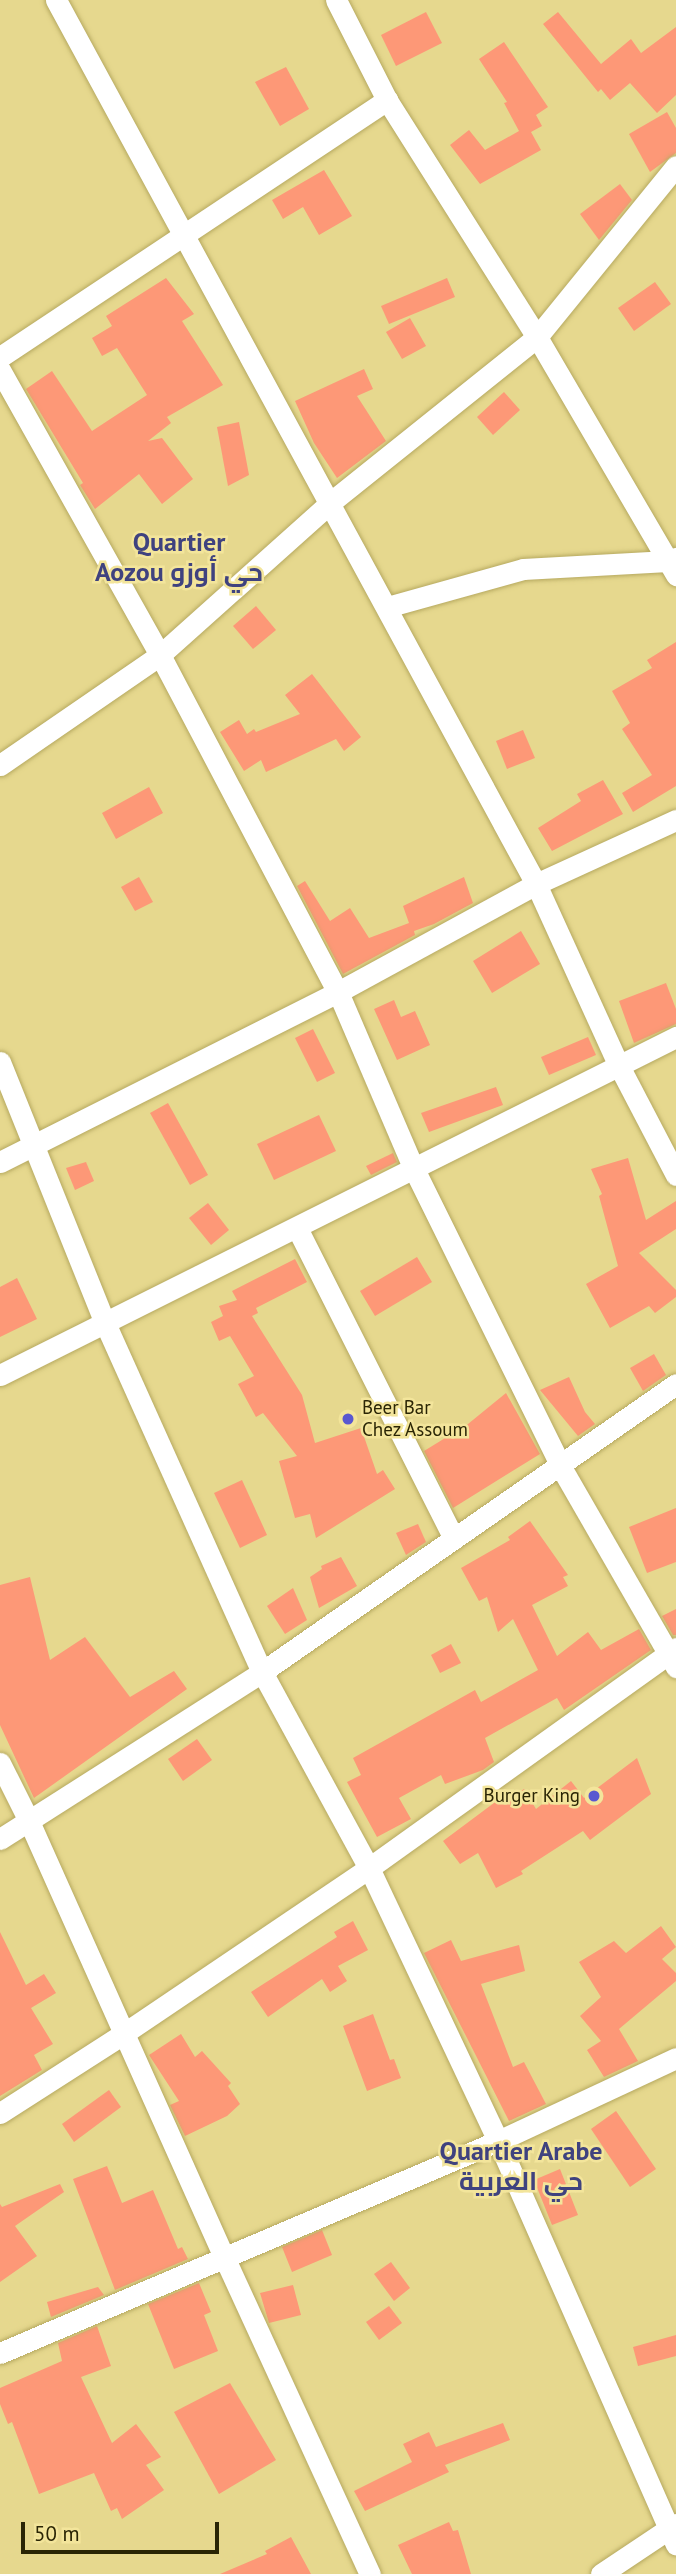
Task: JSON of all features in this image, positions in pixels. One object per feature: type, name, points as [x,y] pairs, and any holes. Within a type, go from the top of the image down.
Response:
[{"type":"street","points":[[57,0],[536,884],[619,1066],[676,1175]]},
{"type":"street","points":[[336,0],[387,100],[537,337],[673,565],[523,569],[387,607]]},
{"type":"street","points":[[0,357],[387,100]]},
{"type":"street","points":[[0,765],[160,655],[331,502],[537,337],[676,166]]},
{"type":"street","points":[[0,370],[160,655],[338,992],[414,1169],[561,1467],[674,1656],[369,1868],[123,2034],[0,2113]]},
{"type":"street","points":[[0,1163],[338,992],[536,884],[676,820]]},
{"type":"street","points":[[0,1375],[676,1037]]},
{"type":"street","points":[[0,1062],[105,1322],[262,1672],[369,1868],[498,2141],[674,2532],[601,2574]]},
{"type":"street","points":[[297,1228],[454,1539]]},
{"type":"street","points":[[0,1839],[262,1672],[561,1467],[676,1384]]},
{"type":"street","points":[[0,1763],[28,1819],[123,2034],[370,2574]]},
{"type":"street","points":[[0,2353],[498,2141],[676,2058]]},
{"type":"building","points":[[426,12],[442,43],[396,66],[381,35]]},
{"type":"building","points":[[558,12],[601,64],[631,39],[641,53],[676,27],[676,95],[657,113],[630,83],[610,100],[601,89],[598,92],[543,24]]},
{"type":"building","points":[[504,42],[548,107],[536,115],[542,126],[531,132],[541,150],[480,184],[450,145],[469,130],[485,150],[519,131],[504,103],[507,102],[479,59]]},
{"type":"building","points":[[286,67],[309,109],[280,126],[255,82]]},
{"type":"building","points":[[667,112],[676,128],[676,153],[650,172],[629,134]]},
{"type":"building","points":[[324,170],[352,216],[319,235],[303,207],[283,219],[272,200]]},
{"type":"building","points":[[620,184],[632,200],[599,240],[580,214]]},
{"type":"building","points":[[166,278],[194,314],[182,321],[223,385],[167,417],[171,423],[148,441],[162,438],[193,479],[162,504],[139,474],[95,509],[80,485],[83,483],[26,389],[52,371],[92,431],[147,395],[117,348],[102,356],[92,338],[112,326],[106,316]]},
{"type":"building","points":[[447,278],[455,297],[389,324],[381,306]]},
{"type":"building","points":[[655,282],[671,304],[634,331],[618,308]]},
{"type":"building","points":[[410,318],[426,346],[402,359],[386,332]]},
{"type":"building","points":[[364,369],[373,389],[357,396],[386,441],[337,478],[314,443],[295,401]]},
{"type":"building","points":[[504,392],[520,410],[493,435],[477,417]]},
{"type":"building","points":[[239,422],[249,475],[228,486],[217,427]]},
{"type":"building","points":[[256,606],[276,630],[253,649],[233,626]]},
{"type":"building","points":[[676,642],[676,786],[633,812],[622,793],[652,775],[622,729],[630,723],[612,691],[652,668],[647,660]]},
{"type":"building","points":[[312,674],[361,737],[344,751],[336,739],[266,772],[261,760],[244,771],[220,732],[239,720],[247,734],[254,729],[256,732],[300,714],[285,695]]},
{"type":"building","points":[[523,730],[535,758],[507,769],[496,741]]},
{"type":"building","points":[[603,780],[623,814],[552,851],[538,828],[581,801],[577,794]]},
{"type":"building","points":[[149,787],[163,813],[116,839],[102,813]]},
{"type":"building","points":[[139,877],[153,902],[135,911],[121,887]]},
{"type":"building","points":[[464,877],[473,903],[434,924],[414,931],[415,935],[343,974],[297,886],[305,881],[330,921],[350,908],[369,938],[409,923],[403,906]]},
{"type":"building","points":[[521,931],[540,964],[492,993],[473,961]]},
{"type":"building","points":[[666,983],[676,1009],[676,1024],[634,1043],[619,1001]]},
{"type":"building","points":[[394,1000],[401,1017],[415,1011],[430,1045],[397,1060],[374,1009]]},
{"type":"building","points":[[313,1029],[335,1073],[317,1082],[295,1038]]},
{"type":"building","points":[[588,1037],[596,1055],[549,1075],[541,1057]]},
{"type":"building","points":[[496,1087],[503,1105],[429,1132],[421,1113]]},
{"type":"building","points":[[168,1103],[208,1175],[190,1185],[150,1113]]},
{"type":"building","points":[[319,1115],[336,1151],[274,1180],[257,1144]]},
{"type":"building","points":[[393,1153],[397,1162],[371,1175],[366,1166]]},
{"type":"building","points":[[628,1158],[646,1220],[676,1201],[676,1229],[639,1253],[676,1290],[676,1297],[655,1313],[649,1306],[610,1328],[586,1284],[618,1266],[599,1196],[602,1194],[591,1169]]},
{"type":"building","points":[[86,1162],[94,1181],[75,1190],[66,1168]]},
{"type":"building","points":[[208,1203],[229,1230],[211,1245],[189,1218]]},
{"type":"building","points":[[417,1257],[432,1282],[375,1316],[360,1291]]},
{"type":"building","points":[[295,1259],[307,1282],[256,1308],[258,1313],[252,1316],[302,1395],[315,1443],[361,1428],[377,1474],[383,1470],[395,1489],[316,1538],[310,1514],[295,1518],[279,1461],[297,1456],[263,1413],[256,1417],[238,1384],[254,1376],[230,1336],[219,1341],[211,1322],[223,1316],[219,1306],[237,1300],[232,1291]]},
{"type":"building","points":[[17,1278],[37,1319],[0,1337],[0,1287]]},
{"type":"building","points":[[654,1354],[666,1375],[643,1391],[630,1368]]},
{"type":"building","points":[[569,1377],[585,1412],[595,1424],[578,1436],[540,1390]]},
{"type":"building","points":[[506,1393],[540,1454],[453,1508],[424,1451],[468,1424]]},
{"type":"building","points":[[242,1480],[267,1535],[240,1548],[214,1493]]},
{"type":"building","points":[[676,1508],[676,1562],[647,1573],[629,1527]]},
{"type":"building","points":[[530,1521],[568,1575],[563,1577],[568,1586],[532,1605],[557,1656],[588,1632],[601,1650],[639,1629],[651,1650],[564,1710],[557,1698],[485,1738],[494,1762],[483,1770],[445,1784],[441,1775],[399,1798],[411,1819],[377,1837],[347,1782],[361,1775],[353,1758],[475,1690],[481,1702],[538,1670],[513,1619],[498,1632],[487,1597],[479,1601],[461,1568],[510,1540],[508,1537]]},
{"type":"building","points":[[418,1524],[426,1542],[406,1555],[396,1533]]},
{"type":"building","points":[[341,1557],[357,1586],[319,1608],[310,1577],[322,1569],[321,1566]]},
{"type":"building","points":[[30,1577],[50,1660],[85,1637],[130,1697],[174,1671],[187,1689],[34,1798],[0,1725],[0,1585]]},
{"type":"building","points":[[293,1588],[307,1620],[285,1634],[267,1606]]},
{"type":"building","points":[[676,1609],[676,1635],[673,1635],[662,1616]]},
{"type":"building","points":[[451,1644],[461,1663],[440,1673],[431,1655]]},
{"type":"building","points":[[197,1739],[212,1760],[183,1781],[168,1759]]},
{"type":"building","points":[[637,1758],[651,1794],[590,1840],[583,1831],[521,1871],[523,1874],[496,1888],[478,1853],[460,1864],[443,1841],[506,1794],[508,1800],[524,1789],[536,1809],[571,1781],[584,1798]]},
{"type":"building","points":[[353,1921],[368,1950],[338,1966],[347,1981],[330,1992],[322,1979],[268,2017],[251,1992],[337,1937],[334,1932]]},
{"type":"building","points":[[661,1926],[676,1947],[662,1959],[676,1973],[676,1981],[619,2029],[638,2061],[604,2077],[587,2050],[601,2041],[580,2016],[601,1997],[579,1962],[614,1941],[626,1953]]},
{"type":"building","points":[[0,1932],[26,1985],[44,1974],[56,1993],[31,2008],[53,2044],[34,2055],[42,2070],[0,2096]]},
{"type":"building","points":[[451,1940],[461,1961],[519,1945],[525,1971],[481,1984],[513,2067],[524,2062],[546,2104],[509,2121],[424,1953]]},
{"type":"building","points":[[373,2014],[390,2060],[394,2059],[401,2078],[367,2091],[343,2026]]},
{"type":"building","points":[[181,2034],[195,2057],[202,2051],[231,2083],[228,2086],[240,2104],[227,2116],[185,2136],[170,2105],[179,2101],[149,2055]]},
{"type":"building","points":[[109,2090],[121,2107],[74,2142],[62,2124]]},
{"type":"building","points":[[616,2111],[656,2169],[630,2187],[591,2129]]},
{"type":"building","points":[[107,2166],[122,2203],[153,2190],[178,2249],[182,2247],[188,2259],[115,2290],[73,2179]]},
{"type":"building","points":[[560,2169],[578,2215],[552,2225],[534,2180]]},
{"type":"building","points":[[60,2184],[64,2192],[15,2226],[37,2256],[0,2282],[0,2204],[2,2207]]},
{"type":"building","points":[[322,2230],[332,2255],[292,2272],[282,2247]]},
{"type":"building","points":[[391,2262],[410,2288],[394,2301],[374,2274]]},
{"type":"building","points":[[199,2283],[211,2312],[204,2315],[218,2351],[174,2369],[148,2304]]},
{"type":"building","points":[[293,2285],[301,2315],[269,2323],[260,2293]]},
{"type":"building","points":[[98,2287],[104,2295],[51,2317],[47,2302]]},
{"type":"building","points":[[389,2306],[402,2323],[379,2340],[366,2322]]},
{"type":"building","points":[[97,2326],[111,2366],[81,2377],[112,2443],[136,2424],[161,2457],[146,2465],[164,2490],[122,2519],[117,2508],[111,2511],[94,2473],[39,2494],[12,2422],[8,2424],[0,2404],[0,2388],[62,2361],[58,2343]]},
{"type":"building","points":[[676,2335],[676,2356],[638,2366],[633,2347]]},
{"type":"building","points":[[230,2383],[276,2460],[219,2494],[174,2412]]},
{"type":"building","points":[[503,2423],[510,2440],[445,2465],[449,2472],[365,2511],[354,2491],[412,2462],[403,2444],[429,2432],[436,2447]]},
{"type":"building","points":[[449,2522],[453,2531],[458,2530],[471,2574],[412,2574],[398,2545]]},
{"type":"building","points":[[291,2537],[311,2574],[220,2574],[267,2554],[265,2551]]},
{"type":"place","name":"Beer Bar Chez Assoum","points":[[348,1419]]},
{"type":"place","name":"Burger King","points":[[594,1796]]},
{"type":"district","name":"Quartier Aozou حي أوزو","points":[[179,557]]},
{"type":"district","name":"Quartier Arabe حي العربية","points":[[521,2166]]}]
